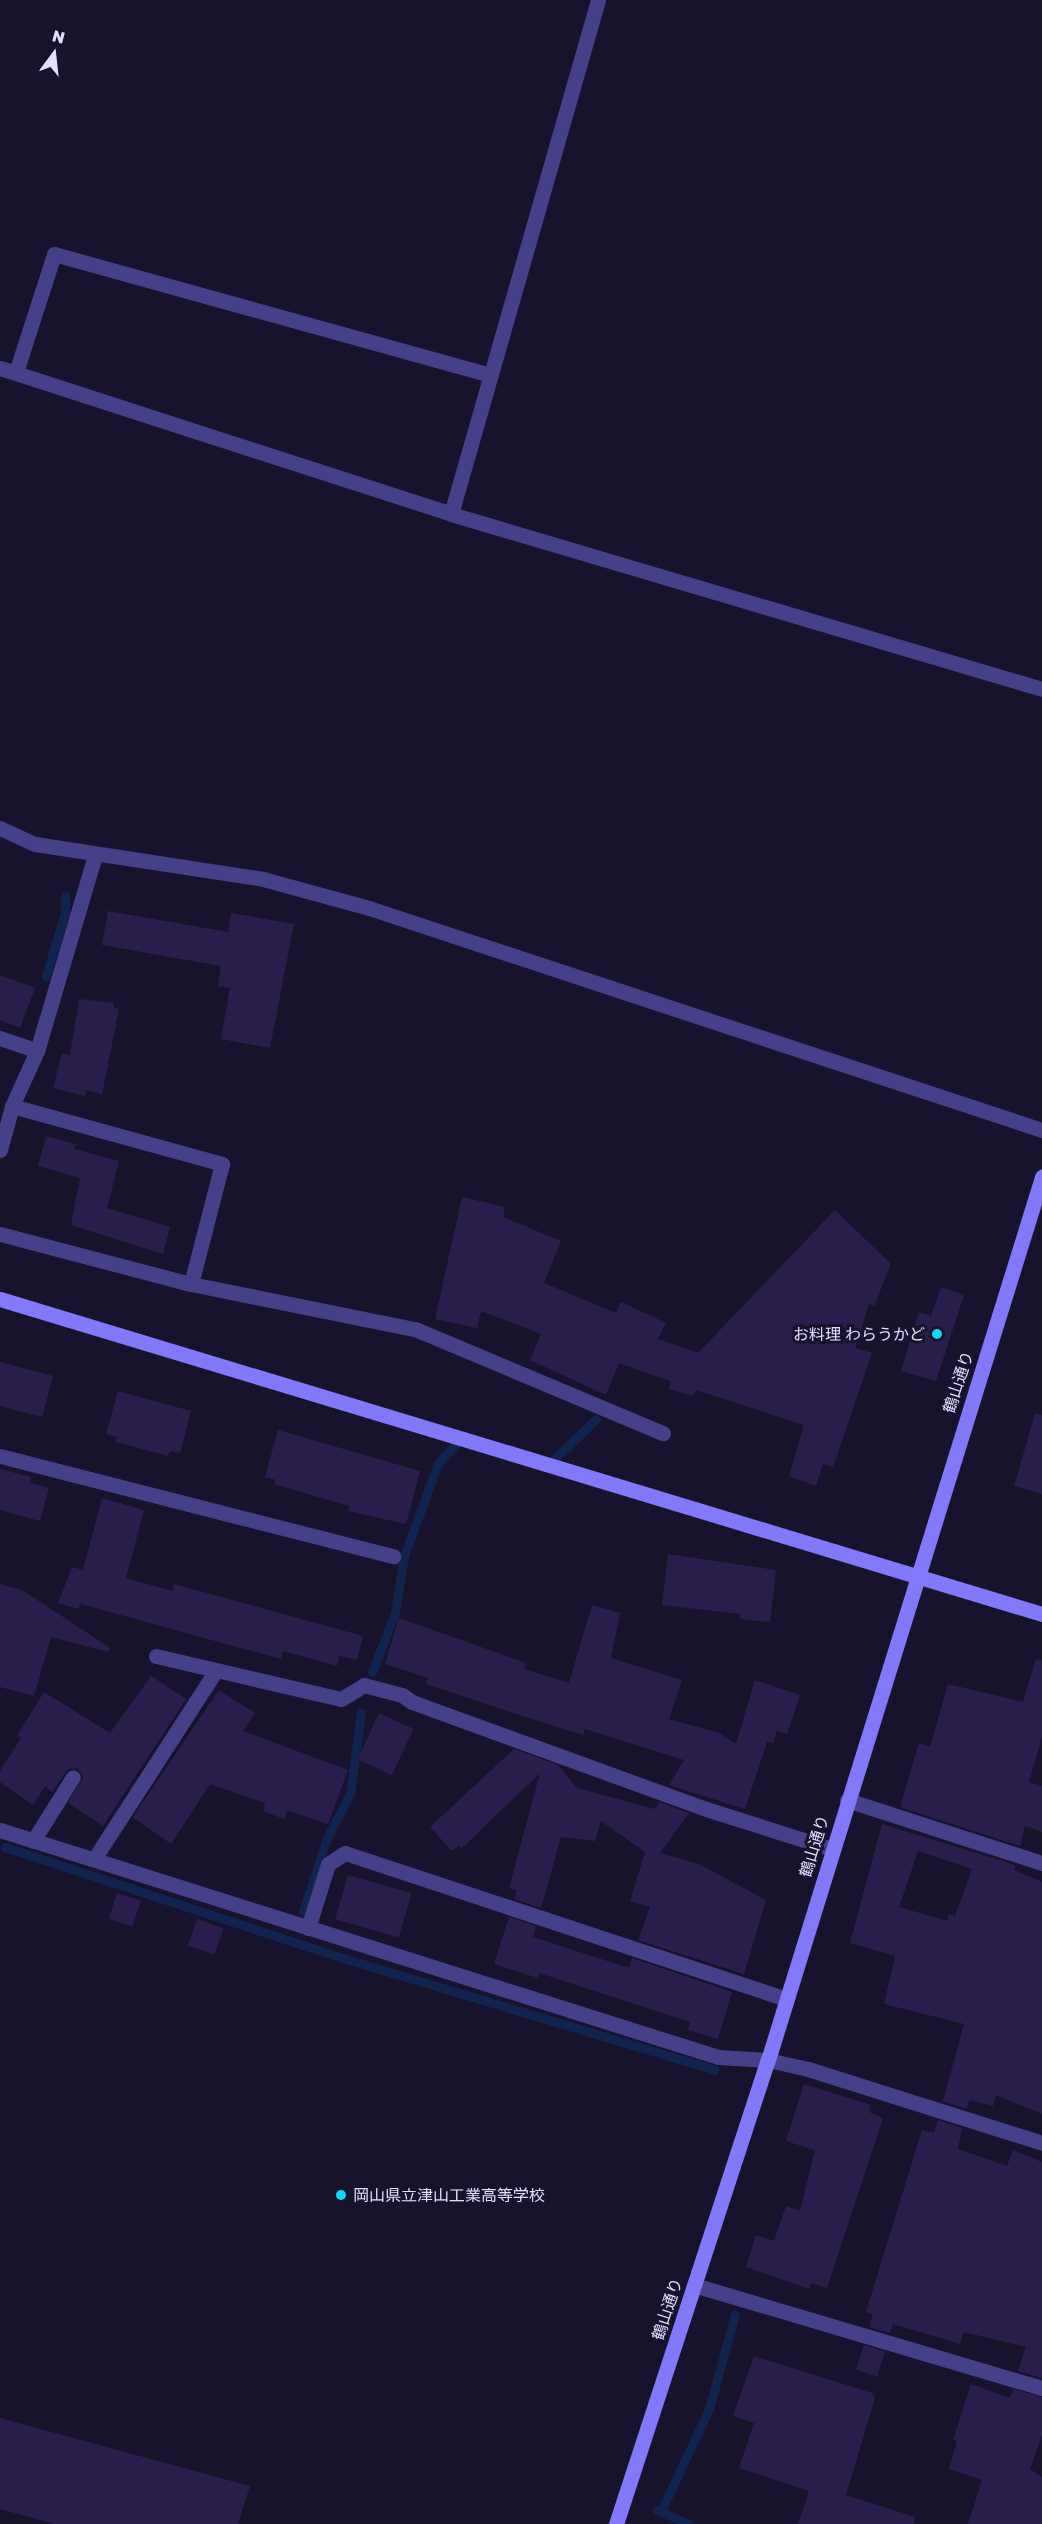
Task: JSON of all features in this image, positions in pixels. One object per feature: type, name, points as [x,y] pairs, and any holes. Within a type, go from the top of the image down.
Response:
[{"type":"street","points":[[451,514],[598,0]]},
{"type":"street","points":[[16,372],[54,254],[490,375]]},
{"type":"street","points":[[0,368],[451,514],[1042,689]]},
{"type":"street","points":[[0,828],[35,844],[263,879],[369,908],[1042,1130]]},
{"type":"street","points":[[0,1150],[12,1106],[37,1051],[95,855]]},
{"type":"street","points":[[0,1038],[37,1051]]},
{"type":"street","points":[[12,1106],[222,1164],[191,1284]]},
{"type":"street","name":"鶴山通り","points":[[616,2524],[768,2060],[916,1575],[1042,1177]]},
{"type":"street","points":[[0,1234],[191,1284],[414,1329],[663,1433]]},
{"type":"street","points":[[0,1299],[1042,1614]]},
{"type":"street","points":[[0,1456],[393,1556]]},
{"type":"street","points":[[156,1656],[215,1672],[244,1675],[341,1699],[364,1685],[402,1695],[412,1702],[684,1801],[832,1850]]},
{"type":"street","points":[[94,1859],[215,1672]]},
{"type":"street","points":[[33,1841],[73,1777]]},
{"type":"street","points":[[847,1800],[1042,1863]]},
{"type":"street","points":[[0,1830],[718,2057],[768,2060],[1042,2143]]},
{"type":"street","points":[[308,1928],[328,1864],[345,1853],[786,1999]]},
{"type":"street","points":[[694,2285],[1042,2388]]},
{"type":"building","points":[[108,911],[228,932],[231,913],[294,924],[270,1048],[221,1039],[230,988],[218,986],[221,966],[102,945]]},
{"type":"building","points":[[0,975],[35,988],[20,1028],[0,1020]]},
{"type":"building","points":[[79,999],[114,1003],[114,1008],[119,1009],[102,1094],[86,1090],[85,1096],[53,1088],[62,1053],[70,1055]]},
{"type":"building","points":[[46,1136],[76,1144],[74,1149],[119,1161],[107,1208],[170,1227],[163,1254],[71,1225],[80,1178],[38,1166]]},
{"type":"building","points":[[462,1197],[505,1207],[503,1217],[561,1241],[544,1283],[616,1313],[621,1302],[666,1323],[658,1339],[698,1353],[835,1210],[891,1264],[874,1306],[869,1304],[855,1348],[872,1353],[833,1467],[823,1464],[816,1486],[789,1476],[804,1425],[696,1390],[693,1396],[669,1389],[670,1381],[619,1363],[606,1395],[530,1360],[541,1334],[481,1311],[477,1328],[435,1319]]},
{"type":"building","points":[[941,1287],[964,1295],[936,1381],[901,1371],[919,1312],[931,1316]]},
{"type":"building","points":[[0,1362],[53,1376],[42,1417],[0,1406]]},
{"type":"building","points":[[118,1391],[191,1411],[180,1453],[170,1451],[168,1456],[116,1442],[117,1437],[106,1434]]},
{"type":"building","points":[[1035,1414],[1042,1415],[1042,1494],[1014,1486]]},
{"type":"building","points":[[278,1430],[420,1471],[406,1524],[348,1511],[349,1506],[274,1484],[276,1480],[265,1477]]},
{"type":"building","points":[[0,1469],[31,1477],[30,1483],[49,1488],[40,1521],[0,1510]]},
{"type":"building","points":[[102,1498],[144,1510],[126,1578],[172,1591],[174,1584],[363,1636],[357,1660],[339,1656],[337,1666],[283,1651],[281,1659],[81,1604],[78,1609],[58,1603],[72,1567],[83,1570]]},
{"type":"building","points":[[668,1554],[776,1570],[770,1622],[740,1619],[740,1614],[662,1605]]},
{"type":"building","points":[[0,1584],[22,1590],[110,1648],[108,1652],[51,1637],[34,1696],[0,1687]]},
{"type":"building","points":[[592,1605],[620,1613],[611,1658],[682,1680],[669,1719],[719,1733],[736,1744],[755,1680],[800,1695],[787,1734],[777,1731],[773,1743],[767,1742],[745,1809],[669,1785],[684,1760],[585,1729],[583,1735],[513,1713],[426,1684],[428,1678],[385,1664],[399,1618],[526,1663],[524,1669],[569,1683]]},
{"type":"building","points":[[1036,1659],[1042,1660],[1042,1737],[1029,1782],[1042,1786],[1042,1832],[1025,1826],[1020,1846],[900,1807],[919,1743],[930,1747],[948,1684],[1023,1702]]},
{"type":"building","points":[[151,1676],[186,1699],[103,1826],[68,1803],[83,1778],[78,1768],[68,1769],[52,1792],[45,1786],[33,1805],[0,1782],[0,1771],[21,1738],[17,1736],[44,1692],[110,1733]]},
{"type":"building","points":[[219,1690],[255,1713],[243,1731],[348,1770],[328,1824],[287,1810],[284,1819],[263,1811],[265,1803],[210,1784],[171,1844],[133,1817]]},
{"type":"building","points":[[379,1713],[413,1729],[392,1775],[357,1759]]},
{"type":"building","points":[[514,1749],[558,1765],[577,1788],[655,1809],[659,1802],[689,1813],[660,1853],[699,1864],[766,1900],[744,1974],[638,1940],[650,1907],[630,1901],[645,1852],[601,1821],[595,1841],[561,1837],[541,1908],[514,1899],[517,1890],[509,1888],[540,1773],[462,1848],[459,1845],[452,1851],[430,1827]]},
{"type":"building","points":[[882,1824],[1015,1865],[1014,1870],[1042,1882],[1042,2114],[996,2095],[993,2106],[969,2100],[967,2109],[943,2101],[964,2024],[884,2004],[895,1956],[850,1943]],"holes":[[[918,1851],[972,1869],[955,1916],[949,1914],[947,1921],[899,1907]]]},
{"type":"building","points":[[348,1875],[411,1893],[399,1937],[335,1919]]},
{"type":"building","points":[[117,1893],[141,1901],[132,1926],[109,1919]]},
{"type":"building","points":[[509,1917],[536,1926],[533,1937],[629,1968],[632,1958],[732,1992],[718,2039],[688,2030],[690,2022],[539,1973],[538,1978],[494,1964]]},
{"type":"building","points":[[197,1919],[223,1928],[214,1955],[188,1945]]},
{"type":"building","points":[[804,2084],[871,2105],[869,2112],[883,2118],[827,2288],[811,2283],[809,2289],[746,2267],[756,2235],[774,2241],[786,2206],[800,2211],[815,2150],[786,2141]]},
{"type":"building","points":[[938,2120],[962,2128],[958,2149],[1007,2166],[1013,2150],[1042,2162],[1042,2378],[1018,2371],[1026,2347],[964,2332],[960,2344],[893,2324],[890,2333],[869,2327],[873,2314],[866,2312],[922,2130],[934,2133]]},
{"type":"building","points":[[864,2345],[885,2352],[877,2377],[856,2370]]},
{"type":"building","points":[[754,2356],[872,2393],[875,2398],[846,2495],[915,2517],[914,2524],[798,2524],[809,2491],[739,2468],[754,2423],[733,2416]]},
{"type":"building","points":[[971,2384],[1010,2398],[1013,2389],[1042,2397],[1042,2435],[1030,2469],[1042,2477],[1042,2524],[968,2524],[982,2480],[949,2469],[957,2441],[953,2440]]},
{"type":"building","points":[[0,2418],[250,2486],[238,2524],[55,2524],[0,2509]]},
{"type":"waterway","points":[[46,976],[65,912],[65,896]]},
{"type":"waterway","points":[[548,1465],[596,1419]]},
{"type":"waterway","points":[[372,1672],[395,1613],[404,1556],[438,1463],[462,1438]]},
{"type":"waterway","points":[[303,1911],[327,1838],[350,1794],[361,1713]]},
{"type":"waterway","points":[[5,1847],[346,1959],[715,2070]]},
{"type":"waterway","points":[[661,2511],[709,2409],[735,2314]]},
{"type":"waterway","points":[[657,2510],[688,2524]]},
{"type":"place","name":"お料理 わらうかど","points":[[937,1334]]},
{"type":"place","name":"岡山県立津山工業高等学校","points":[[341,2195]]}]
